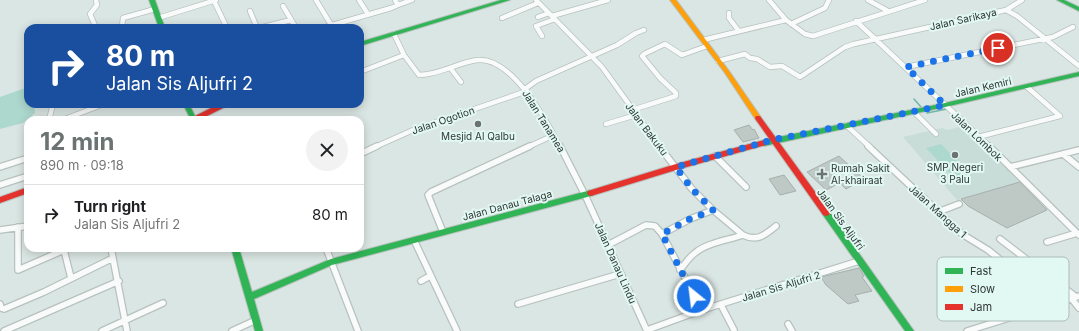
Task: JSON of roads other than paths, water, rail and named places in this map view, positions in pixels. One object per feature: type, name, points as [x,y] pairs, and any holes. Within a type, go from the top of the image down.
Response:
[{"type":"street","points":[[94,24],[90,14],[97,5],[96,0]]},
{"type":"street","points":[[152,0],[160,24]]},
{"type":"street","points":[[197,0],[199,5]]},
{"type":"street","points":[[158,18],[215,0],[225,24]]},
{"type":"street","points":[[316,0],[331,24]]},
{"type":"street","points":[[359,0],[368,14]]},
{"type":"street","points":[[395,0],[398,5]]},
{"type":"street","points":[[338,24],[412,0]]},
{"type":"street","points":[[364,43],[507,0]]},
{"type":"street","points":[[538,17],[552,16],[608,0]]},
{"type":"street","name":"Jalan Sis Aljufri","points":[[673,0],[708,46],[772,140],[910,331]]},
{"type":"street","points":[[769,0],[786,20],[811,36],[925,0]]},
{"type":"street","points":[[791,24],[825,8],[829,3],[829,0]]},
{"type":"street","points":[[868,0],[888,11]]},
{"type":"street","points":[[905,0],[912,5]]},
{"type":"street","points":[[1006,10],[1022,0]]},
{"type":"street","points":[[1060,0],[1079,9]]},
{"type":"street","points":[[502,18],[537,1]]},
{"type":"street","name":"Jalan Bakuku","points":[[537,1],[592,56],[610,77],[632,110],[692,189],[713,210],[743,235]]},
{"type":"street","points":[[283,6],[294,24]]},
{"type":"street","points":[[122,24],[123,18],[155,9]]},
{"type":"street","name":"Jalan Sarikaya","points":[[718,61],[745,53],[751,59],[757,59],[770,68],[782,66],[800,77],[846,47],[1006,10],[1017,16],[1043,39],[1079,66]]},
{"type":"street","points":[[250,11],[256,24]]},
{"type":"street","points":[[729,13],[729,18],[738,30]]},
{"type":"street","points":[[542,36],[536,26],[552,16]]},
{"type":"street","points":[[274,24],[291,20]]},
{"type":"street","points":[[703,40],[738,30],[786,20]]},
{"type":"street","name":"Jalan Lombok","points":[[856,21],[906,67],[1078,234]]},
{"type":"street","points":[[906,67],[1054,37],[1073,27]]},
{"type":"street","name":"Jalan Ogotion","points":[[364,152],[413,130],[526,90],[536,80],[622,43],[636,32],[644,30]]},
{"type":"street","name":"Jalan Tanamea","points":[[394,34],[404,55],[417,73],[422,76],[451,69],[477,60],[492,61],[505,69],[526,90],[554,135],[585,195]]},
{"type":"street","points":[[632,110],[676,96],[676,93],[642,56],[645,53],[665,44],[678,54],[682,55],[708,46]]},
{"type":"street","points":[[364,70],[404,55]]},
{"type":"street","points":[[451,69],[461,82]]},
{"type":"street","name":"Jalan Kemiri","points":[[772,140],[945,105],[1079,74]]},
{"type":"street","points":[[978,137],[1060,116],[1027,87]]},
{"type":"street","points":[[72,116],[94,108]]},
{"type":"street","points":[[201,116],[217,108]]},
{"type":"street","points":[[914,111],[936,134]]},
{"type":"street","points":[[606,124],[636,115]]},
{"type":"street","name":"Jalan Mangga 1","points":[[846,125],[962,234],[997,257]]},
{"type":"street","points":[[443,232],[428,195],[431,192],[554,135]]},
{"type":"street","name":"Jalan Danau Talaga","points":[[249,297],[331,262],[585,195],[772,140]]},
{"type":"street","points":[[1010,167],[1079,150]]},
{"type":"street","points":[[1063,154],[1079,167]]},
{"type":"street","points":[[715,156],[746,187]]},
{"type":"street","points":[[0,167],[24,159]]},
{"type":"street","points":[[0,185],[24,177]]},
{"type":"street","points":[[0,200],[24,191]]},
{"type":"street","name":"Jalan Danau Lindu","points":[[585,195],[647,331]]},
{"type":"street","points":[[938,212],[959,204]]},
{"type":"street","points":[[662,234],[690,219],[713,210]]},
{"type":"street","points":[[608,245],[646,225],[651,224],[655,226],[662,234],[702,310]]},
{"type":"street","points":[[680,270],[695,252],[709,244],[726,241],[743,235],[752,240],[757,240],[776,226]]},
{"type":"street","points":[[0,230],[24,227]]},
{"type":"street","points":[[18,228],[18,270],[57,252]]},
{"type":"street","points":[[1047,242],[1078,234]]},
{"type":"street","points":[[414,240],[457,331]]},
{"type":"street","points":[[1000,240],[1022,257]]},
{"type":"street","points":[[65,252],[71,278]]},
{"type":"street","points":[[112,252],[119,282],[127,331]]},
{"type":"street","points":[[236,252],[259,331]]},
{"type":"street","points":[[327,252],[358,331]]},
{"type":"street","points":[[0,304],[1,308],[4,309],[44,292],[113,258]]},
{"type":"street","name":"Jalan Sis Aljufri 2","points":[[647,331],[702,310],[859,261]]},
{"type":"street","points":[[518,304],[620,274]]},
{"type":"street","points":[[421,281],[430,276]]},
{"type":"street","points":[[4,331],[119,282]]},
{"type":"street","points":[[1075,297],[1079,308]]},
{"type":"street","points":[[102,331],[163,302]]},
{"type":"street","points":[[721,305],[734,330]]},
{"type":"street","points":[[232,331],[256,320]]},
{"type":"street","points":[[967,331],[995,321]]},
{"type":"street","points":[[788,324],[792,331]]},
{"type":"waterway","points":[[914,99],[921,107]]},
{"type":"waterway","points":[[927,113],[947,109]]},
{"type":"waterway","points":[[959,121],[987,148]]},
{"type":"place","name":"Mesjid Al Qalbu","points":[[478,124]]},
{"type":"place","name":"SMP Negeri 3 Palu","points":[[955,155]]},
{"type":"place","name":"Rumah Sakit Al-khairaat","points":[[822,174]]}]
